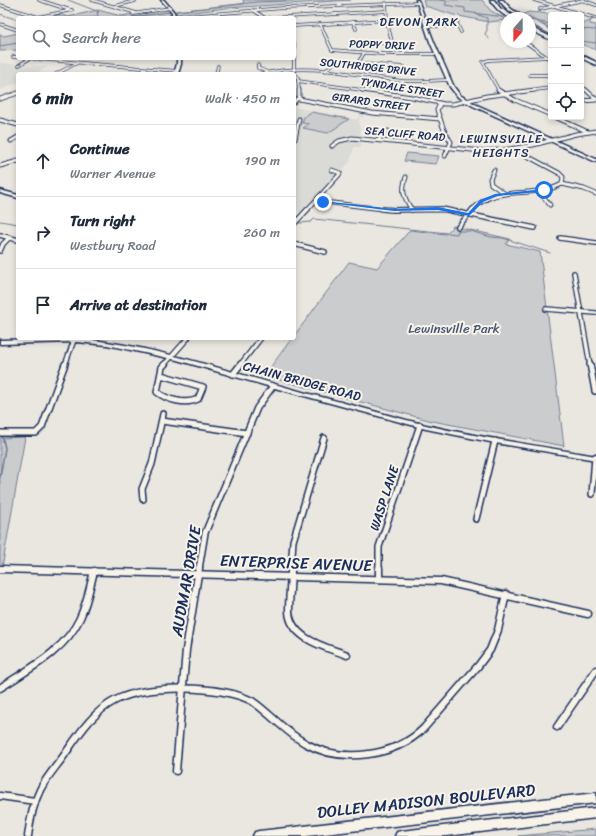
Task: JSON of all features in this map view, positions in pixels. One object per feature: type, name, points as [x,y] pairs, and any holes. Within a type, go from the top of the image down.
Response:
[{"type":"highway","points":[[492,0],[503,12]]},
{"type":"highway","points":[[501,0],[514,12]]},
{"type":"highway","points":[[536,25],[548,31]]},
{"type":"highway","points":[[536,31],[548,37]]},
{"type":"highway","points":[[584,52],[596,58]]},
{"type":"highway","points":[[584,58],[596,64]]},
{"type":"main road","points":[[162,0],[173,12],[174,16]]},
{"type":"main road","points":[[418,2],[438,54],[455,91],[466,100],[596,161]]},
{"type":"main road","points":[[176,72],[179,60]]},
{"type":"main road","points":[[0,191],[16,196]]},
{"type":"main road","name":"CHAIN BRIDGE ROAD","points":[[0,342],[24,340]]},
{"type":"main road","name":"CHAIN BRIDGE ROAD","points":[[92,340],[171,357],[420,425],[495,441],[595,458]]},
{"type":"main road","name":"DOLLEY MADISON BOULEVARD","points":[[259,836],[596,798]]},
{"type":"main road","points":[[401,836],[596,813]]},
{"type":"street","points":[[39,0],[71,10],[44,16]]},
{"type":"street","points":[[92,0],[136,13]]},
{"type":"street","points":[[534,0],[595,18]]},
{"type":"street","points":[[540,9],[583,0],[596,5]]},
{"type":"street","points":[[113,6],[135,2]]},
{"type":"street","points":[[194,16],[253,10],[418,2]]},
{"type":"street","points":[[386,3],[387,20],[395,54]]},
{"type":"street","points":[[0,5],[36,16]]},
{"type":"street","points":[[129,14],[170,8]]},
{"type":"street","points":[[253,10],[262,16]]},
{"type":"street","points":[[296,16],[386,11]]},
{"type":"street","points":[[296,26],[387,20]]},
{"type":"street","points":[[458,20],[456,22],[461,32]]},
{"type":"street","points":[[353,22],[356,29]]},
{"type":"street","points":[[0,24],[16,30]]},
{"type":"street","name":"POPPY DRIVE","points":[[320,24],[328,45],[331,50],[334,51],[395,54],[438,54]]},
{"type":"street","points":[[427,26],[458,26]]},
{"type":"street","points":[[365,43],[392,43]]},
{"type":"street","points":[[533,48],[547,58]]},
{"type":"street","points":[[358,63],[364,53]]},
{"type":"street","points":[[547,58],[483,60],[483,62],[496,88],[504,94],[548,114]]},
{"type":"street","points":[[19,65],[27,60]]},
{"type":"street","points":[[49,60],[166,72]]},
{"type":"street","points":[[294,60],[295,69]]},
{"type":"street","points":[[325,71],[333,62],[404,67]]},
{"type":"street","points":[[60,72],[78,63]]},
{"type":"street","points":[[258,65],[258,68],[267,72]]},
{"type":"street","points":[[216,72],[218,66]]},
{"type":"street","name":"SOUTHRIDGE DRIVE","points":[[267,72],[295,69],[325,71],[405,81],[449,80]]},
{"type":"street","points":[[530,75],[548,75]]},
{"type":"street","points":[[296,76],[298,81],[299,98],[296,100]]},
{"type":"street","name":"TYNDALE STREET","points":[[298,81],[412,97],[440,104],[450,104],[466,100],[548,88]]},
{"type":"street","points":[[584,88],[596,100]]},
{"type":"street","points":[[0,99],[16,94]]},
{"type":"street","name":"GIRARD STREET","points":[[299,98],[364,112],[440,119]]},
{"type":"street","points":[[584,101],[596,100]]},
{"type":"street","points":[[440,104],[437,110],[444,130],[451,140],[450,147],[445,156]]},
{"type":"street","points":[[296,134],[299,119]]},
{"type":"street","points":[[0,120],[16,124]]},
{"type":"street","points":[[562,120],[588,132]]},
{"type":"street","points":[[379,140],[382,134],[388,131]]},
{"type":"street","name":"SEA CLIFF ROAD","points":[[332,146],[339,141],[348,138],[488,151],[513,149],[596,131]]},
{"type":"street","points":[[11,140],[16,138]]},
{"type":"street","points":[[513,149],[559,173],[563,178],[562,184]]},
{"type":"street","points":[[1,165],[16,162]]},
{"type":"street","points":[[296,222],[340,174],[332,170]]},
{"type":"street","points":[[494,170],[490,179],[491,184],[504,193]]},
{"type":"street","points":[[406,176],[402,188],[402,194],[412,210]]},
{"type":"street","points":[[458,228],[482,201],[504,193],[539,191],[555,188],[562,184],[578,187],[596,194]]},
{"type":"street","points":[[539,191],[550,205]]},
{"type":"street","points":[[316,201],[394,210],[438,208],[534,228]]},
{"type":"street","points":[[0,235],[16,240]]},
{"type":"street","points":[[0,252],[3,244],[10,238]]},
{"type":"street","points":[[560,238],[596,243]]},
{"type":"street","points":[[296,245],[325,252]]},
{"type":"street","points":[[574,273],[595,391]]},
{"type":"street","points":[[546,309],[596,313]]},
{"type":"street","points":[[0,433],[31,433],[39,431],[43,426],[74,340]]},
{"type":"street","points":[[161,375],[204,388],[198,400],[194,402],[162,396],[157,392],[163,366],[186,340]]},
{"type":"street","points":[[233,374],[259,340]]},
{"type":"street","name":"AUDMAR DRIVE","points":[[176,771],[186,650],[205,533],[257,408],[273,386]]},
{"type":"street","points":[[143,499],[142,489],[152,464],[163,414]]},
{"type":"street","points":[[162,421],[247,433]]},
{"type":"street","name":"WASP LANE","points":[[379,579],[379,547],[420,425]]},
{"type":"street","points":[[324,438],[292,541],[289,613],[294,626],[299,633],[313,642],[347,655]]},
{"type":"street","points":[[476,519],[495,441]]},
{"type":"street","points":[[592,494],[595,458]]},
{"type":"street","name":"ENTERPRISE AVENUE","points":[[0,569],[199,573],[441,581],[506,594],[588,614]]},
{"type":"street","points":[[0,688],[52,651],[70,636],[81,617],[94,571]]},
{"type":"street","points":[[28,836],[30,816],[35,801],[48,777],[92,717],[109,702],[122,696],[137,692],[183,689],[228,692],[253,702],[273,716],[303,742],[322,752],[343,755],[386,751],[398,747],[418,735],[489,651],[498,632],[506,594]]},
{"type":"street","points":[[557,727],[596,670]]},
{"type":"street","points":[[0,796],[35,801]]},
{"type":"shaded area","points":[[0,63],[48,67],[38,72],[16,72],[16,83],[0,90]]},
{"type":"shaded area","points":[[296,107],[356,120],[363,113],[365,114],[359,119],[361,147],[354,147],[350,162],[303,212],[296,211]]},
{"type":"green space","points":[[243,0],[351,0],[226,8],[177,14],[176,11],[244,4]]},
{"type":"green space","points":[[423,0],[482,0],[490,10],[500,16],[500,21],[489,22],[454,15],[425,6]]},
{"type":"green space","points":[[164,9],[170,12],[170,16],[121,16]]},
{"type":"green space","points":[[98,10],[121,16],[72,16]]},
{"type":"green space","points":[[539,10],[541,10],[540,13],[548,14],[548,28],[536,21],[536,13],[538,13]]},
{"type":"green space","points":[[58,14],[65,16],[54,15]]},
{"type":"green space","points":[[593,19],[590,24],[596,25],[596,50],[584,45],[585,23]]},
{"type":"green space","points":[[16,33],[16,50],[0,51],[0,34],[4,36]]},
{"type":"green space","points":[[311,112],[349,119],[328,133],[303,128],[309,124],[302,123],[304,117]]},
{"type":"green space","points":[[407,153],[439,156],[436,164],[404,161]]},
{"type":"green space","name":"Lewinsville Park","points":[[453,226],[510,239],[506,244],[540,252],[564,446],[432,421],[264,376],[291,340],[296,340],[296,333],[349,262],[377,268],[410,230],[446,234]]},
{"type":"green space","points":[[25,437],[2,568],[0,569],[0,438]]},
{"type":"green space","points":[[596,829],[596,836],[518,836]]},
{"type":"waterway","points":[[68,0],[99,12],[97,13],[98,16]]},
{"type":"waterway","points":[[176,11],[257,2],[314,0]]},
{"type":"waterway","points":[[440,0],[447,1],[445,5],[465,8],[465,12],[500,16]]},
{"type":"waterway","points":[[141,16],[170,12]]},
{"type":"waterway","points":[[0,14],[16,19]]},
{"type":"waterway","points":[[476,14],[487,18],[487,30],[485,34],[489,39]]},
{"type":"waterway","points":[[536,21],[548,23]]},
{"type":"waterway","points":[[541,23],[548,27]]},
{"type":"waterway","points":[[584,29],[596,30]]},
{"type":"waterway","points":[[584,41],[596,43]]},
{"type":"waterway","points":[[0,46],[16,43]]},
{"type":"waterway","points":[[299,223],[311,222],[314,219],[457,234],[458,231],[470,231],[491,237],[503,238],[550,253]]},
{"type":"waterway","points":[[0,221],[16,224]]},
{"type":"waterway","points":[[0,477],[5,448],[2,436]]},
{"type":"railway","points":[[498,0],[505,9],[510,12]]},
{"type":"railway","points":[[536,27],[548,33]]},
{"type":"railway","points":[[584,55],[596,61]]},
{"type":"district","name":"DEVON PARK","points":[[419,22]]},
{"type":"district","name":"LEWINSVILLE HEIGHTS","points":[[501,146]]},
{"type":"route","points":[[323,202],[394,210],[438,208],[469,214],[482,201],[496,195],[544,190]]}]
